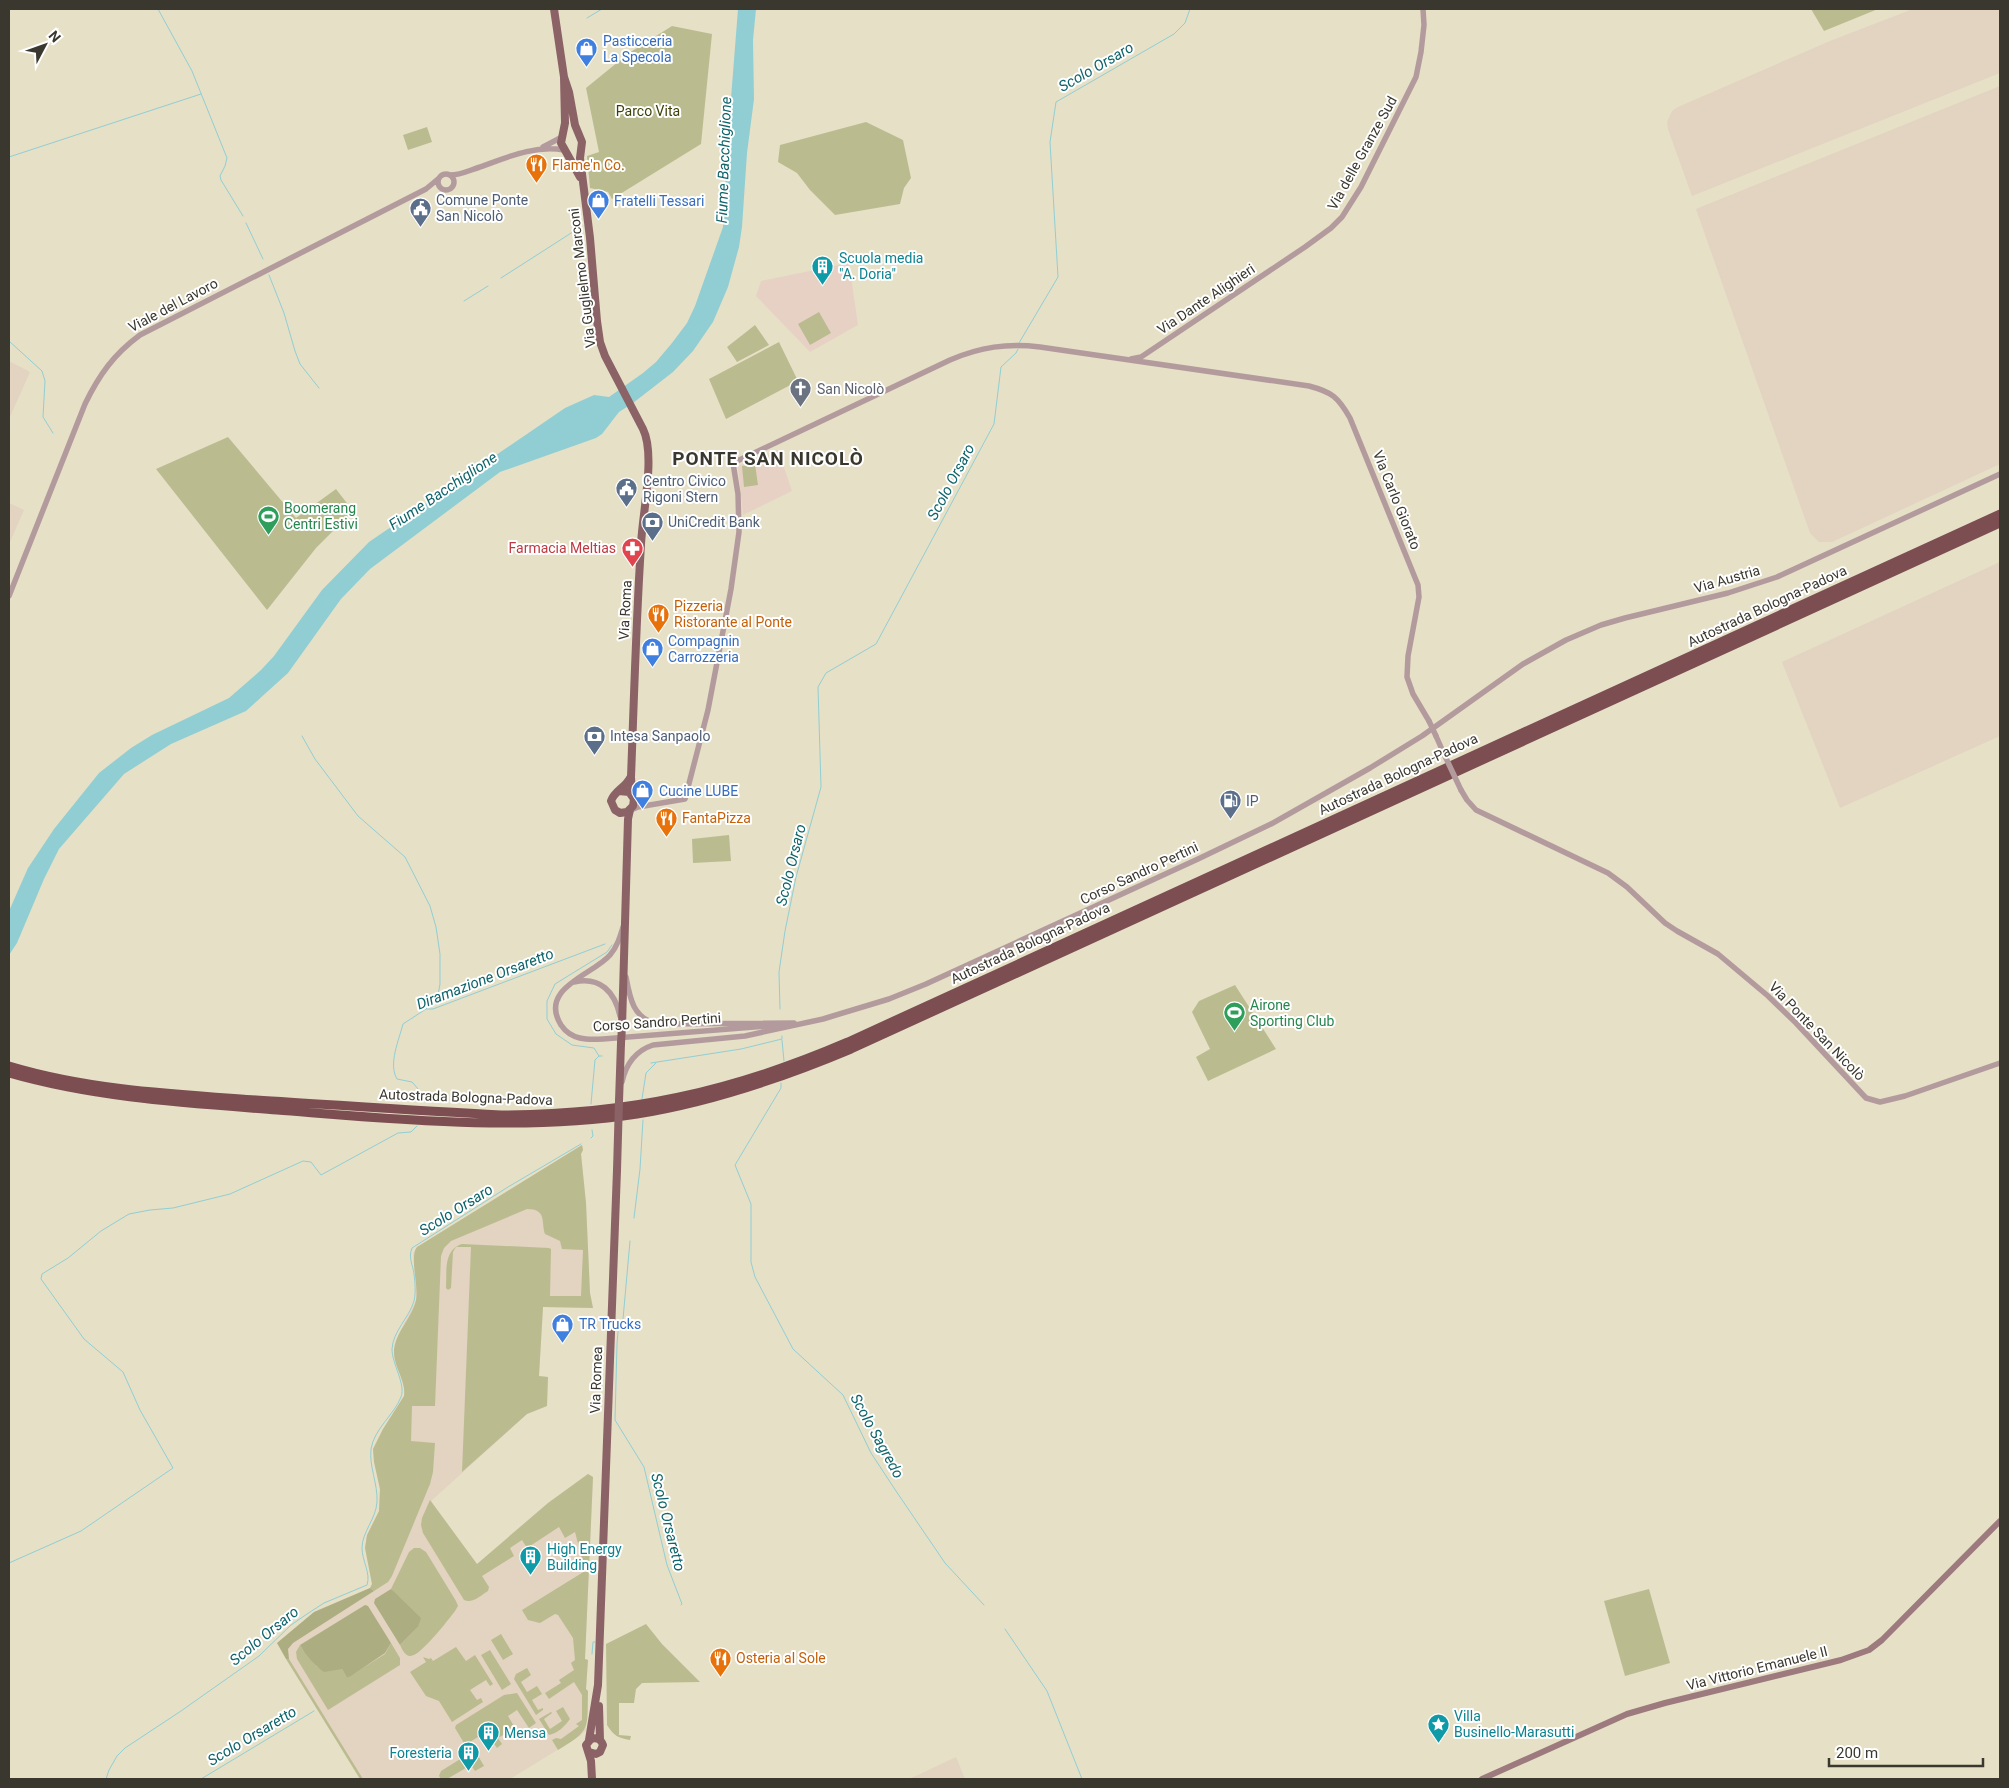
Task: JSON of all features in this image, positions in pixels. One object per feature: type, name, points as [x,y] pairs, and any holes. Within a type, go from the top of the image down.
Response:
[{"type":"highway","name":"Autostrada Bologna-Padova","points":[[9,1066],[79,1082],[149,1093],[501,1115],[549,1115],[594,1112],[680,1098],[728,1086],[776,1071],[848,1042],[2000,514]]},
{"type":"highway","name":"Autostrada Bologna-Padova","points":[[9,1073],[79,1090],[152,1100],[357,1116],[503,1123],[550,1123],[637,1114],[729,1094],[777,1079],[850,1049],[2000,523]]},
{"type":"main road","name":"Via Guglielmo Marconi","points":[[554,12],[564,77],[578,134],[581,139],[580,158],[598,327],[602,350],[608,364]]},
{"type":"main road","name":"Via Guglielmo Marconi","points":[[564,77],[562,136],[560,143],[577,168],[584,189]]},
{"type":"main road","points":[[562,136],[571,131],[578,134]]},
{"type":"main road","points":[[565,150],[576,152],[581,144]]},
{"type":"main road","name":"Via Roma","points":[[608,364],[641,424],[648,441],[641,544],[631,777],[633,797]]},
{"type":"main road","points":[[628,830],[611,801],[614,795],[631,777]]},
{"type":"main road","points":[[619,791],[626,791],[633,797],[628,830],[622,1027]]},
{"type":"main road","points":[[617,812],[624,813],[631,810]]},
{"type":"main road","name":"Via Romea","points":[[600,1740],[598,1686],[622,1027]]},
{"type":"main road","name":"Via Vittorio Emanuele II","points":[[1482,1779],[1627,1714],[1841,1660],[1869,1650],[1923,1601],[2000,1522]]},
{"type":"main road","name":"Via Romea","points":[[589,1740],[598,1686]]},
{"type":"main road","points":[[593,1738],[600,1740],[603,1747],[598,1754],[594,1779],[589,1752],[586,1748],[589,1740],[593,1738]]},
{"type":"main road","points":[[589,1752],[598,1754]]},
{"type":"street","name":"Via delle Granze Sud","points":[[1298,252],[1331,228],[1342,217],[1361,186],[1416,78],[1421,52],[1423,9]]},
{"type":"street","name":"Viale del Lavoro","points":[[541,148],[562,136]]},
{"type":"street","name":"Viale del Lavoro","points":[[9,596],[85,404],[96,382],[118,352],[154,327],[427,188],[442,175],[464,173],[526,151],[541,148],[565,150]]},
{"type":"street","name":"Viale del Lavoro","points":[[427,188],[449,190],[464,173]]},
{"type":"street","points":[[450,175],[454,180],[454,184]]},
{"type":"street","points":[[438,179],[440,189]]},
{"type":"street","name":"Via Dante Alighieri","points":[[1124,359],[1141,357],[1298,252]]},
{"type":"street","name":"Via Carlo Giorato","points":[[642,806],[685,799],[708,710],[731,589],[739,532],[739,509],[732,462],[964,354],[989,347],[1015,345],[1309,386],[1323,390],[1338,399],[1350,418],[1418,585],[1419,597],[1408,656],[1407,677],[1413,694],[1429,721],[1461,790]]},
{"type":"street","points":[[1150,351],[1149,358],[1154,364]]},
{"type":"street","name":"Via Carlo Giorato","points":[[1141,357],[1154,364]]},
{"type":"street","name":"Via Austria","points":[[1464,706],[1523,664],[1582,632],[1624,618],[1751,586],[1811,561],[2000,474]]},
{"type":"street","name":"Corso Sandro Pertini","points":[[619,1101],[622,1080],[634,1056],[644,1048],[653,1045],[745,1036],[806,1023],[861,1008],[926,984],[1198,860],[1271,824],[1370,768],[1464,706]]},
{"type":"street","name":"Via Ponte San Nicolò","points":[[1461,790],[1466,800],[1476,810],[1608,873],[1627,887],[1665,923],[1718,954],[1782,1009],[1859,1092],[1871,1101],[1880,1102],[1906,1096],[2000,1063]]},
{"type":"street","points":[[631,810],[642,806],[633,797]]},
{"type":"street","name":"Corso Sandro Pertini","points":[[626,919],[612,954],[562,990],[558,998],[556,1010],[558,1018],[567,1031],[585,1039],[806,1023]]},
{"type":"street","name":"Corso Sandro Pertini","points":[[624,965],[632,1005],[639,1015],[649,1022],[664,1025],[806,1023]]},
{"type":"street","name":"Corso Sandro Pertini","points":[[570,983],[582,980],[597,982],[609,991],[614,997],[622,1027]]},
{"type":"shaded area","points":[[1913,9],[2000,9],[2000,73],[1692,196],[1668,129],[1667,122],[1672,111],[1830,41]]},
{"type":"shaded area","points":[[2000,86],[2000,464],[1832,542],[1819,542],[1810,533],[1696,209]]},
{"type":"shaded area","points":[[849,263],[858,325],[810,352],[756,296],[761,281]]},
{"type":"shaded area","points":[[9,361],[30,372],[9,419]]},
{"type":"shaded area","points":[[778,450],[792,491],[743,515],[738,466]]},
{"type":"shaded area","points":[[9,503],[24,510],[10,542],[9,542]]},
{"type":"shaded area","points":[[2000,562],[2000,736],[1840,808],[1782,662]]},
{"type":"shaded area","points":[[582,1145],[590,1293],[593,1308],[543,1307],[539,1376],[548,1377],[547,1406],[527,1414],[431,1501],[477,1564],[548,1503],[588,1474],[593,1477],[585,1659],[588,1660],[586,1730],[580,1736],[510,1779],[360,1779],[277,1643],[314,1612],[370,1588],[372,1584],[365,1548],[367,1535],[379,1511],[380,1489],[373,1449],[404,1396],[405,1389],[394,1355],[399,1334],[416,1300],[414,1251],[417,1247]]},
{"type":"shaded area","points":[[956,1757],[965,1779],[908,1779],[918,1775]]},
{"type":"green space","points":[[1811,9],[1878,9],[1824,31]]},
{"type":"green space","name":"Parco Vita","points":[[672,26],[712,34],[701,144],[612,199],[608,192],[590,188],[587,156],[599,152],[586,88],[629,53]]},
{"type":"green space","points":[[866,122],[903,140],[911,178],[904,188],[900,204],[835,215],[810,190],[797,173],[778,162],[780,145]]},
{"type":"green space","points":[[427,127],[432,142],[408,150],[403,135]]},
{"type":"green space","points":[[819,312],[831,333],[810,345],[798,324]]},
{"type":"green space","points":[[755,325],[769,345],[737,362],[727,347]]},
{"type":"green space","points":[[779,342],[798,381],[726,419],[709,379]]},
{"type":"green space","name":"Boomerang Centri Estivi","points":[[228,437],[296,518],[336,489],[353,511],[316,548],[267,610],[156,469]]},
{"type":"green space","points":[[755,464],[758,485],[744,487],[742,466]]},
{"type":"green space","points":[[729,835],[731,861],[693,863],[692,839]]},
{"type":"green space","name":"Airone Sporting Club","points":[[1235,985],[1276,1049],[1208,1081],[1196,1057],[1210,1049],[1192,1012],[1199,1001]]},
{"type":"green space","points":[[582,1145],[590,1293],[593,1308],[543,1307],[539,1376],[548,1377],[547,1406],[527,1414],[462,1472],[471,1247],[456,1247],[462,1244],[551,1249],[550,1296],[581,1296],[583,1250],[562,1249],[560,1241],[545,1234],[542,1217],[538,1211],[527,1209],[451,1241],[444,1248],[441,1256],[435,1406],[412,1406],[411,1441],[435,1443],[433,1472],[430,1484],[392,1576],[388,1582],[374,1591],[370,1588],[372,1584],[365,1548],[367,1535],[379,1511],[380,1489],[373,1449],[404,1396],[394,1347],[416,1300],[415,1252],[417,1247]]},
{"type":"green space","points":[[456,1247],[453,1252],[451,1288],[448,1290],[446,1288],[446,1269],[449,1256]]},
{"type":"green space","points":[[588,1474],[593,1477],[585,1659],[588,1660],[586,1689],[588,1691],[588,1713],[582,1732],[577,1738],[558,1750],[552,1740],[556,1738],[561,1739],[579,1726],[576,1724],[582,1720],[582,1695],[574,1682],[549,1699],[545,1693],[561,1683],[559,1680],[574,1670],[571,1663],[575,1660],[573,1638],[558,1615],[555,1614],[540,1623],[528,1620],[522,1610],[585,1571],[575,1532],[565,1538],[559,1527],[527,1548],[522,1540],[510,1548],[514,1556],[482,1576],[489,1587],[488,1591],[476,1599],[467,1601],[464,1600],[423,1533],[421,1525],[430,1500],[477,1564],[548,1503]]},
{"type":"green space","points":[[414,1548],[420,1548],[426,1552],[458,1606],[427,1645],[415,1655],[408,1656],[400,1645],[418,1627],[391,1589],[409,1552]]},
{"type":"green space","points":[[370,1588],[374,1591],[293,1643],[288,1649],[289,1659],[286,1659],[277,1643],[314,1612]]},
{"type":"green space","points":[[391,1589],[421,1618],[418,1627],[400,1645],[374,1603],[375,1599]]},
{"type":"green space","points":[[1649,1589],[1670,1663],[1625,1676],[1604,1601]]},
{"type":"green space","points":[[365,1605],[368,1606],[391,1643],[385,1653],[347,1678],[342,1669],[324,1672],[310,1660],[300,1645]]},
{"type":"green space","points":[[646,1624],[662,1644],[700,1682],[642,1683],[636,1689],[634,1703],[619,1703],[619,1735],[631,1736],[630,1740],[617,1736],[607,1725],[606,1644]]},
{"type":"green space","points":[[501,1634],[513,1654],[503,1660],[491,1640]]},
{"type":"green space","points":[[391,1643],[400,1658],[400,1665],[328,1710],[297,1659],[296,1652],[300,1645],[317,1667],[342,1669],[347,1678],[385,1654]]},
{"type":"green space","points":[[456,1647],[466,1661],[475,1655],[493,1684],[490,1686],[486,1680],[470,1690],[477,1700],[481,1698],[483,1702],[452,1722],[439,1701],[426,1696],[410,1672],[426,1662],[423,1657],[431,1658],[433,1661]]},
{"type":"green space","points":[[490,1650],[511,1684],[502,1690],[481,1655]]},
{"type":"green space","points":[[286,1659],[289,1659],[363,1779],[360,1779]]},
{"type":"green space","points":[[527,1668],[531,1675],[521,1682],[527,1692],[537,1686],[542,1694],[532,1700],[538,1710],[543,1708],[536,1715],[514,1679],[516,1674]]},
{"type":"green space","points":[[517,1693],[536,1723],[529,1728],[517,1710],[508,1716],[515,1728],[498,1738],[502,1744],[497,1748],[490,1738],[482,1743],[478,1737],[470,1742],[484,1766],[475,1771],[471,1765],[447,1779],[441,1779],[439,1776],[441,1771],[470,1753],[455,1728],[456,1725],[504,1695]]},
{"type":"green space","points":[[563,1707],[570,1719],[561,1729],[549,1735],[539,1719],[551,1712],[544,1719],[550,1729],[562,1721],[556,1711]]},
{"type":"water","points":[[738,9],[756,9],[753,40],[754,99],[747,153],[742,227],[739,247],[728,287],[713,322],[693,351],[673,372],[619,412],[602,434],[596,438],[500,472],[370,569],[341,599],[288,673],[246,711],[171,744],[124,774],[59,849],[17,943],[9,955],[9,911],[28,868],[54,829],[99,773],[131,748],[152,735],[229,698],[274,656],[322,590],[369,542],[565,408],[594,395],[609,397],[656,362],[672,343],[687,323],[695,306],[723,227]]},
{"type":"waterway","points":[[158,9],[192,71],[227,158],[220,176],[221,180],[243,216]]},
{"type":"waterway","points":[[587,18],[602,9]]},
{"type":"waterway","name":"Scolo Orsaro","points":[[1019,343],[1058,277],[1050,142],[1056,102],[1174,34],[1185,23],[1190,9]]},
{"type":"waterway","points":[[9,157],[201,94]]},
{"type":"waterway","points":[[246,223],[263,259]]},
{"type":"waterway","points":[[501,278],[579,228]]},
{"type":"waterway","points":[[269,275],[284,313],[300,364],[319,388]]},
{"type":"waterway","points":[[464,301],[488,286]]},
{"type":"waterway","points":[[9,341],[42,371],[45,381],[43,417],[53,433]]},
{"type":"waterway","name":"Scolo Orsaro","points":[[780,1009],[779,972],[785,931],[796,877],[821,787],[818,687],[826,673],[876,644],[994,424],[1001,367],[1018,349]]},
{"type":"waterway","points":[[302,736],[315,759],[358,816],[405,857],[430,906],[436,927],[440,954],[440,984],[438,995],[426,1009]]},
{"type":"waterway","name":"Diramazione Orsaretto","points":[[419,1099],[419,1090],[412,1082],[397,1079],[395,1073],[395,1052],[403,1024],[426,1009],[433,1009],[605,944]]},
{"type":"waterway","name":"Diramazione Orsaretto","points":[[599,1056],[594,1048],[572,1045],[556,1034],[547,1019],[547,1001],[555,984],[607,952],[612,945]]},
{"type":"waterway","name":"Scolo Orsaro","points":[[651,1063],[741,1049],[782,1039],[782,1036]]},
{"type":"waterway","name":"Scolo Sagredo","points":[[782,1040],[784,1061]]},
{"type":"waterway","name":"Scolo Orsaro","points":[[591,1104],[595,1060],[602,1056]]},
{"type":"waterway","name":"Scolo Orsaretto","points":[[642,1099],[646,1073],[656,1063]]},
{"type":"waterway","name":"Scolo Sagredo","points":[[781,1083],[781,1088],[735,1165],[751,1204],[751,1262],[755,1277],[793,1349],[843,1395],[871,1453],[896,1491],[945,1563],[984,1605]]},
{"type":"waterway","name":"Scolo Orsaretto","points":[[634,1218],[643,1120]]},
{"type":"waterway","name":"Diramazione Orsaretto","points":[[9,1563],[81,1531],[173,1468],[140,1410],[123,1372],[84,1339],[41,1279],[42,1274],[68,1258],[101,1231],[129,1214],[173,1208],[230,1194],[303,1161],[311,1162],[321,1175],[398,1133],[411,1132],[417,1126]]},
{"type":"waterway","name":"Scolo Orsaro","points":[[591,1138],[593,1136],[592,1130]]},
{"type":"waterway","name":"Scolo Orsaro","points":[[106,1779],[117,1756],[125,1748],[259,1656],[291,1625],[307,1614],[324,1603],[367,1585],[368,1576],[362,1548],[377,1502],[371,1449],[376,1435],[401,1397],[402,1386],[392,1349],[395,1336],[414,1301],[415,1280],[410,1255],[412,1248],[508,1187],[581,1144]]},
{"type":"waterway","name":"Scolo Orsaretto","points":[[630,1241],[623,1319],[618,1332],[615,1420],[644,1467],[667,1565],[681,1605]]},
{"type":"waterway","name":"Scolo Sagredo","points":[[1005,1629],[1047,1691],[1082,1779]]},
{"type":"waterway","name":"Scolo Orsaretto","points":[[592,1654],[593,1642],[595,1642]]},
{"type":"waterway","name":"Scolo Orsaretto","points":[[201,1779],[314,1711]]},
{"type":"place","name":"Pasticceria La Specola","points":[[587,68]]},
{"type":"place","name":"Flame'n Co.","points":[[536,184]]},
{"type":"place","name":"Fratelli Tessari","points":[[598,220]]},
{"type":"place","name":"Comune Ponte San Nicolò","points":[[420,227]]},
{"type":"place","name":"Scuola media \"A. Doria\"","points":[[823,285]]},
{"type":"place","name":"San Nicolò","points":[[801,408]]},
{"type":"place","name":"Centro Civico Rigoni Stern","points":[[627,508]]},
{"type":"place","name":"Boomerang Centri Estivi","points":[[268,535]]},
{"type":"place","name":"UniCredit Bank","points":[[652,541]]},
{"type":"place","name":"Farmacia Meltias","points":[[632,567]]},
{"type":"place","name":"Pizzeria Ristorante al Ponte","points":[[658,633]]},
{"type":"place","name":"Compagnin Carrozzeria","points":[[652,668]]},
{"type":"place","name":"Intesa Sanpaolo","points":[[594,755]]},
{"type":"place","name":"Cucine LUBE","points":[[643,810]]},
{"type":"place","name":"IP","points":[[1230,820]]},
{"type":"place","name":"FantaPizza","points":[[666,837]]},
{"type":"place","name":"Airone Sporting Club","points":[[1234,1032]]},
{"type":"place","name":"TR Trucks","points":[[563,1343]]},
{"type":"place","name":"High Energy Building","points":[[531,1576]]},
{"type":"place","name":"Osteria al Sole","points":[[720,1677]]},
{"type":"place","name":"Villa Businello-Marasutti","points":[[1438,1743]]},
{"type":"place","name":"Mensa","points":[[488,1752]]},
{"type":"place","name":"Foresteria","points":[[468,1772]]},
{"type":"district","name":"PONTE SAN NICOLÒ","points":[[768,458]]},
{"type":"water label","name":"Fiume Bacchiglione","points":[[724,160]]},
{"type":"water label","name":"Fiume Bacchiglione","points":[[443,491]]}]
